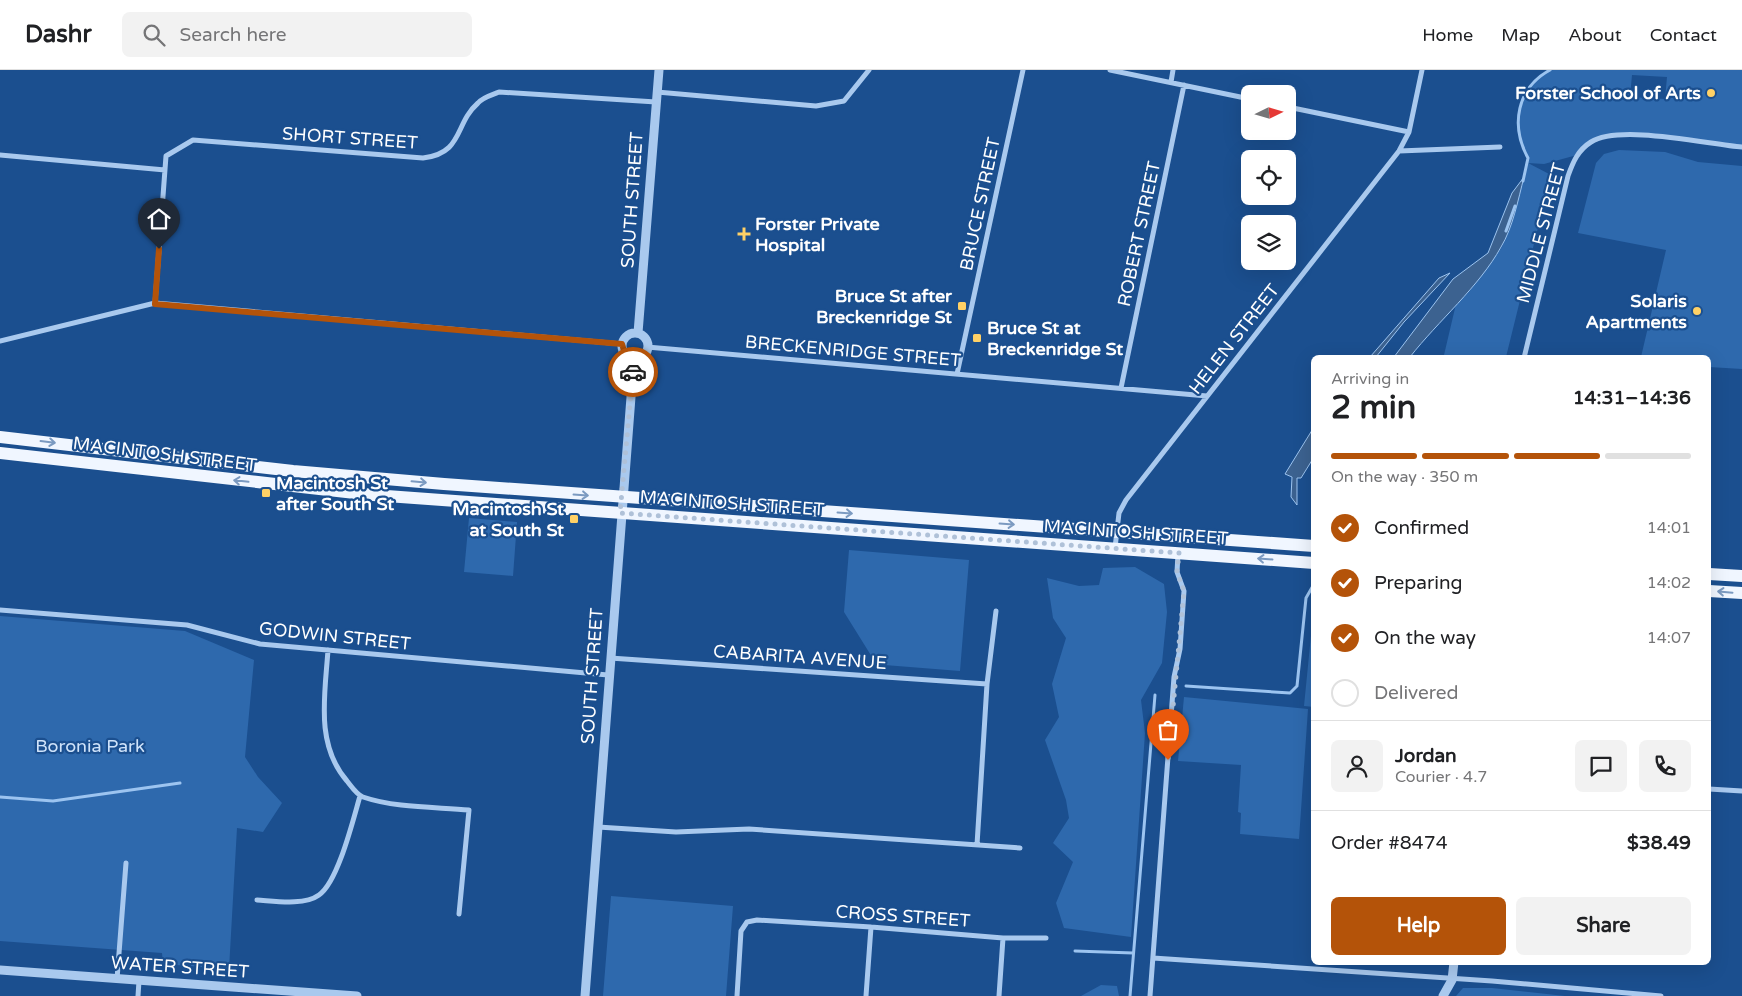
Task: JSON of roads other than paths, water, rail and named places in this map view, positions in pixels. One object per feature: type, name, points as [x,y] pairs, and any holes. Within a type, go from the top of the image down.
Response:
[{"type":"main road","name":"MACINTOSH STREET","points":[[0,437],[332,475],[622,498],[1311,546]]},
{"type":"main road","name":"MACINTOSH STREET","points":[[0,453],[373,495],[1311,563]]},
{"type":"main road","points":[[1711,574],[1742,576]]},
{"type":"main road","points":[[1711,591],[1742,594]]},
{"type":"street","name":"SOUTH STREET","points":[[638,333],[659,70]]},
{"type":"street","name":"SHORT STREET","points":[[165,170],[166,156],[193,140],[423,158],[436,156],[448,151],[477,103],[499,92],[656,97],[816,106],[844,101],[869,70]]},
{"type":"street","name":"BRUCE STREET","points":[[957,374],[1023,70]]},
{"type":"street","points":[[1110,70],[1241,97]]},
{"type":"street","points":[[1171,82],[1172,70]]},
{"type":"street","name":"HELEN STREET","points":[[1116,548],[1116,532],[1122,506],[1398,151],[1409,132],[1422,70]]},
{"type":"street","name":"ROBERT STREET","points":[[1121,388],[1184,85]]},
{"type":"street","points":[[1296,109],[1409,132]]},
{"type":"street","name":"MIDDLE STREET","points":[[1525,355],[1568,176],[1577,154],[1591,142],[1610,134],[1679,138],[1702,143],[1742,147]]},
{"type":"street","points":[[1398,151],[1500,147]]},
{"type":"street","points":[[0,155],[165,170],[155,304]]},
{"type":"street","points":[[0,341],[155,304],[622,344]]},
{"type":"street","points":[[638,333],[646,339],[647,347],[643,355],[634,358],[625,354],[622,344],[628,335],[638,333]]},
{"type":"street","name":"BRECKENRIDGE STREET","points":[[647,347],[1207,396]]},
{"type":"street","name":"SOUTH STREET","points":[[585,996],[620,513],[634,358]]},
{"type":"street","points":[[1150,996],[1174,677],[1180,649],[1184,591],[1177,572],[1179,553]]},
{"type":"street","name":"GODWIN STREET","points":[[0,610],[186,625],[260,644],[608,675]]},
{"type":"street","points":[[977,845],[987,684],[996,611]]},
{"type":"street","points":[[328,650],[323,722],[329,752],[344,778],[360,796],[386,802],[469,810],[460,914]]},
{"type":"street","name":"CABARITA AVENUE","points":[[610,658],[987,684]]},
{"type":"street","points":[[1711,789],[1742,791]]},
{"type":"street","points":[[257,900],[292,902],[318,896],[336,873],[360,796]]},
{"type":"street","points":[[597,826],[676,832],[748,829],[1020,848]]},
{"type":"street","points":[[116,979],[126,863]]},
{"type":"street","name":"CROSS STREET","points":[[737,996],[741,931],[747,922],[758,920],[1003,938],[1046,938]]},
{"type":"street","points":[[866,996],[870,927]]},
{"type":"street","points":[[999,996],[1003,938]]},
{"type":"street","points":[[1153,958],[1452,980],[1492,981],[1661,996]]},
{"type":"street","points":[[1443,996],[1452,980],[1454,965]]},
{"type":"street","name":"WATER STREET","points":[[0,970],[308,994],[357,996]]},
{"type":"street","points":[[138,996],[139,981]]},
{"type":"waterway","points":[[1523,181],[1528,158],[1519,133],[1518,120],[1520,108],[1530,87],[1550,70]]},
{"type":"waterway","points":[[1506,231],[1515,206]]},
{"type":"waterway","points":[[1186,686],[1290,693],[1297,686],[1306,598],[1311,589]]},
{"type":"waterway","points":[[1130,996],[1155,695]]},
{"type":"waterway","points":[[0,797],[53,801],[180,783]]},
{"type":"waterway","points":[[1075,951],[1133,953]]},
{"type":"place","name":"Forster School of Arts","points":[[1711,93]]},
{"type":"place","name":"Forster Private Hospital","points":[[744,234]]},
{"type":"place","name":"Bruce St after Breckenridge St","points":[[962,306]]},
{"type":"place","name":"Solaris Apartments","points":[[1697,311]]},
{"type":"place","name":"Bruce St at Breckenridge St","points":[[977,338]]},
{"type":"place","name":"Macintosh St after South St","points":[[266,493]]},
{"type":"place","name":"Macintosh St at South St","points":[[574,519]]},
{"type":"park label","name":"Boronia Park","points":[[90,746]]}]
